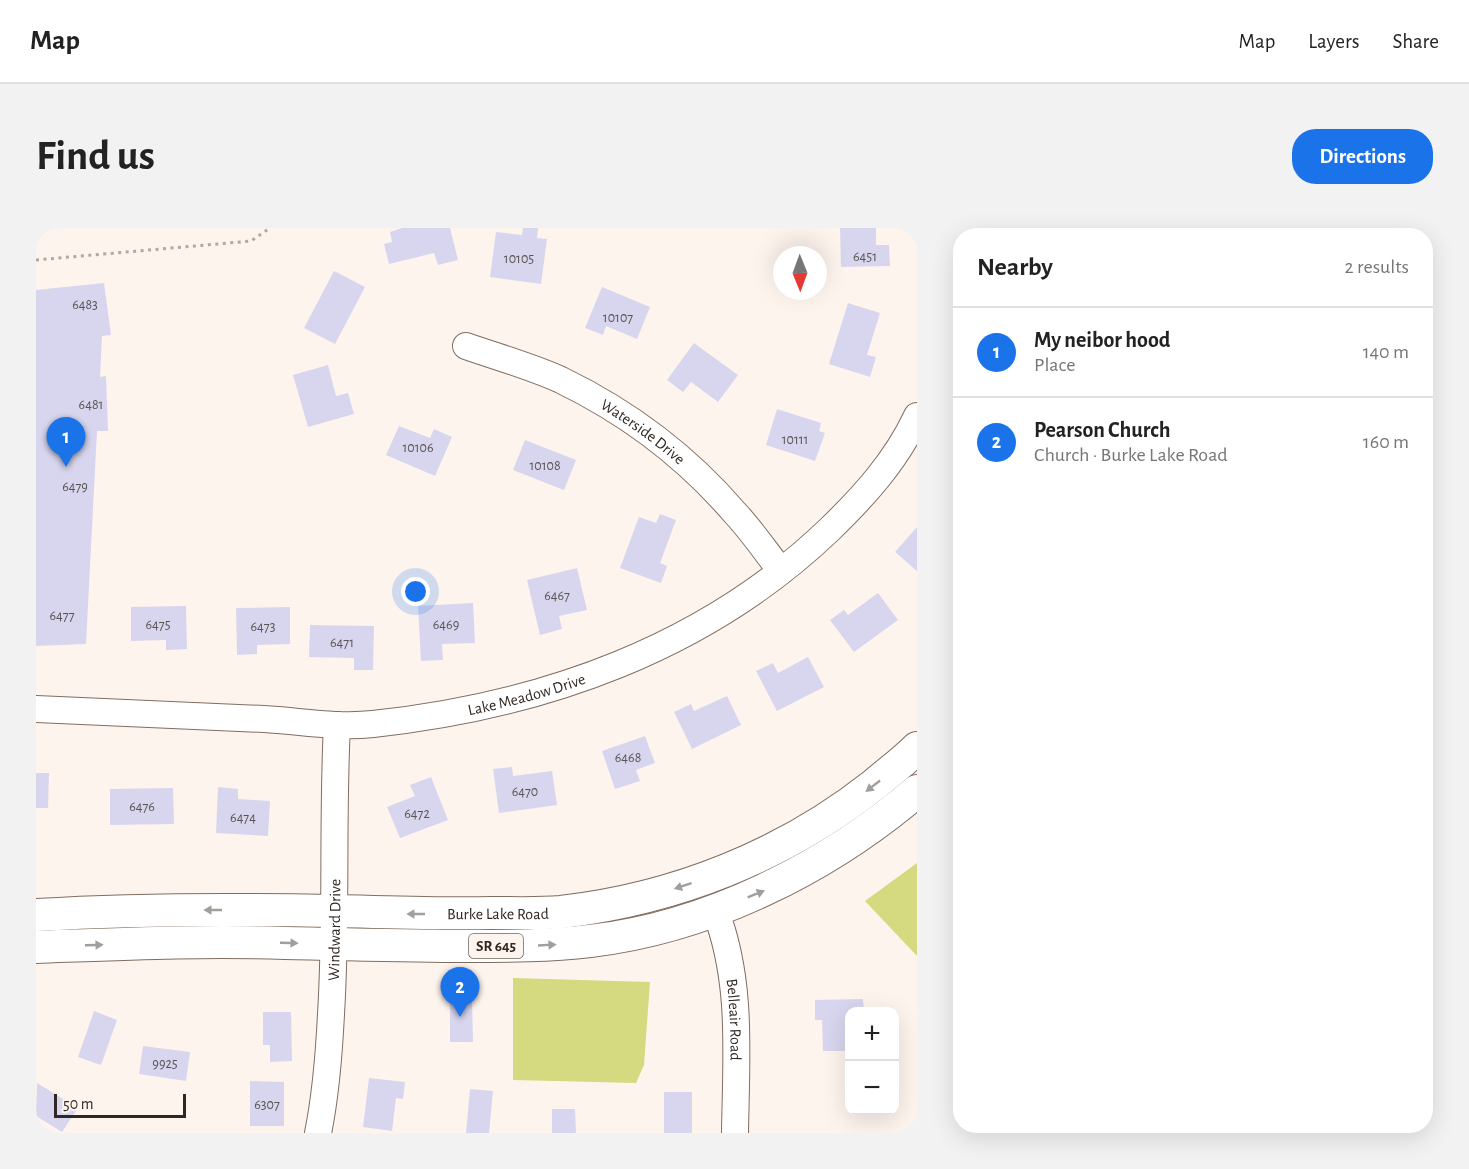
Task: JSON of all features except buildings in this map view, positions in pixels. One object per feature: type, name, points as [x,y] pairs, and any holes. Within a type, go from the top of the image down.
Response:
[{"type":"main road","name":"Burke Lake Road","points":[[36,915],[147,910],[334,911],[407,914],[559,912],[617,904],[657,895],[739,866],[825,820],[859,797],[917,748]]},
{"type":"main road","name":"Burke Lake Road","points":[[36,947],[284,942],[335,945],[497,946],[592,941],[644,931],[715,910],[767,890],[844,846],[885,819],[917,791]]},
{"type":"street","name":"Waterside Drive","points":[[466,345],[561,381],[599,400],[641,427],[670,449],[704,480],[736,513],[781,571]]},
{"type":"street","name":"Lake Meadow Drive","points":[[36,709],[337,725],[372,724],[456,711],[536,694],[592,676],[632,660],[685,633],[731,606],[781,571],[814,544],[855,505],[878,479],[896,454],[917,416]]},
{"type":"street","name":"Windward Drive","points":[[318,1133],[327,1074],[335,945],[334,782],[337,725]]},
{"type":"street","name":"Belleair Road","points":[[715,910],[725,935],[731,962],[736,1009],[735,1133]]},
{"type":"path","points":[[36,260],[251,241],[270,228]]},
{"type":"green space","points":[[917,863],[917,956],[865,901]]},
{"type":"green space","points":[[513,978],[650,982],[644,1065],[636,1083],[513,1080]]},
{"type":"place","name":"My neibor hood","points":[[66,467]]},
{"type":"place","name":"Pearson Church","points":[[460,1017]]}]
